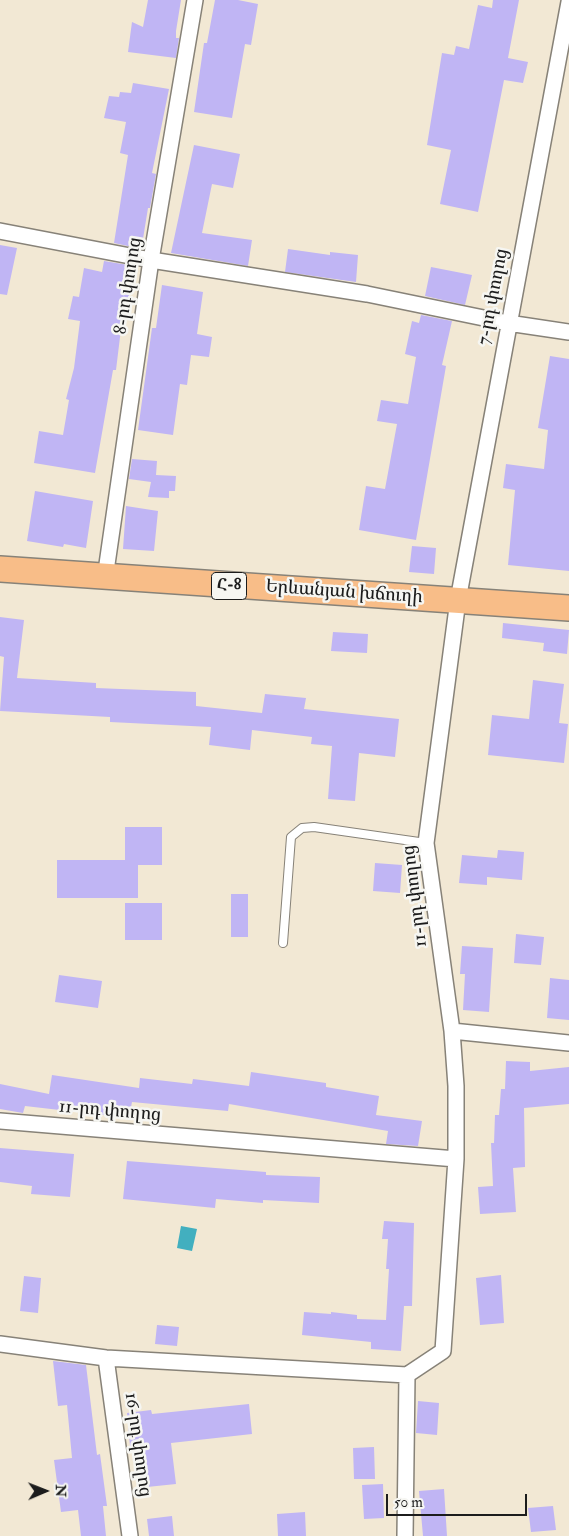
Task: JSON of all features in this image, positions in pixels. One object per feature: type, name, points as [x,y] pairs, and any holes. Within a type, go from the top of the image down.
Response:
[{"type":"main road","name":"Երևանյան խճուղի","points":[[0,569],[105,578],[569,608]]},
{"type":"street","name":"8-րդ փողոց","points":[[105,578],[151,260],[196,0]]},
{"type":"street","name":"7-րդ փողոց","points":[[458,600],[569,2]]},
{"type":"street","points":[[0,231],[151,260],[367,294],[508,323],[569,332]]},
{"type":"street","name":"11-րդ փողոց","points":[[407,1375],[443,1351],[456,1159],[456,1086],[452,1031],[426,843],[458,600]]},
{"type":"street","points":[[452,1031],[569,1043]]},
{"type":"street","name":"11-րդ փողոց","points":[[0,1122],[456,1159]]},
{"type":"street","points":[[0,1344],[106,1358],[407,1375],[405,1536]]},
{"type":"street","name":"16-րդ փողոց","points":[[106,1358],[130,1536]]},
{"type":"lane","points":[[283,943],[291,837],[302,828],[314,827],[426,843]]},
{"type":"water","points":[[181,1226],[197,1229],[192,1251],[177,1248]]},
{"type":"building","points":[[148,0],[181,0],[176,31],[176,38],[179,38],[176,58],[128,52],[132,22],[143,27]]},
{"type":"building","points":[[215,0],[238,0],[258,4],[251,45],[245,44],[232,118],[194,112],[204,43],[207,43]]},
{"type":"building","points":[[493,0],[519,0],[508,58],[528,62],[523,83],[504,80],[478,212],[440,204],[451,150],[427,145],[442,53],[454,55],[456,46],[469,49],[478,5],[492,8]]},
{"type":"building","points":[[133,83],[169,89],[152,173],[156,174],[150,208],[148,208],[142,245],[138,244],[137,248],[114,243],[128,155],[120,153],[126,122],[104,118],[109,96],[119,97],[120,92],[131,93]]},
{"type":"building","points":[[194,145],[240,154],[233,188],[212,184],[202,233],[252,240],[248,266],[171,253]]},
{"type":"building","points":[[0,245],[17,248],[7,295],[0,294]]},
{"type":"building","points":[[288,249],[330,255],[330,252],[358,255],[356,282],[285,272]]},
{"type":"building","points":[[104,261],[134,266],[124,329],[121,329],[116,370],[113,370],[95,473],[34,463],[39,431],[63,435],[69,400],[66,399],[74,368],[80,321],[68,319],[73,296],[79,297],[84,268],[102,272]]},
{"type":"building","points":[[431,267],[472,275],[465,305],[425,296]]},
{"type":"building","points":[[162,285],[203,292],[197,334],[212,337],[209,357],[191,355],[187,385],[180,384],[173,435],[138,430],[152,328],[156,328]]},
{"type":"building","points":[[421,315],[452,321],[442,365],[446,366],[416,540],[359,530],[366,486],[385,489],[397,424],[377,421],[381,400],[408,404],[416,357],[405,354],[412,321],[419,323]]},
{"type":"building","points":[[550,356],[569,359],[569,571],[508,565],[515,490],[503,488],[506,464],[544,469],[548,430],[538,428]]},
{"type":"building","points":[[132,459],[157,461],[156,475],[176,476],[175,491],[169,491],[169,498],[148,497],[151,482],[129,479]]},
{"type":"building","points":[[35,491],[93,501],[86,548],[64,544],[63,547],[27,541]]},
{"type":"building","points":[[126,506],[158,511],[154,551],[123,549]]},
{"type":"building","points":[[412,546],[436,548],[434,574],[409,572]]},
{"type":"building","points":[[0,617],[24,620],[17,678],[96,683],[96,688],[196,692],[196,706],[262,713],[265,694],[306,698],[304,709],[399,719],[395,757],[359,753],[355,801],[328,799],[332,746],[311,744],[312,737],[252,730],[250,750],[209,745],[211,727],[110,722],[110,717],[0,711],[4,657],[0,656]]},
{"type":"building","points":[[503,623],[569,630],[567,654],[543,651],[544,643],[502,638]]},
{"type":"building","points":[[333,632],[368,634],[367,653],[331,651]]},
{"type":"building","points":[[533,680],[564,684],[559,723],[568,724],[564,763],[488,755],[492,715],[529,719]]},
{"type":"building","points":[[125,827],[162,827],[162,865],[138,865],[138,898],[57,898],[57,860],[125,860]]},
{"type":"building","points":[[498,850],[524,852],[522,880],[487,877],[487,885],[459,883],[462,855],[497,858]]},
{"type":"building","points":[[375,863],[402,865],[400,893],[373,891]]},
{"type":"building","points":[[231,894],[248,894],[248,937],[231,937]]},
{"type":"building","points":[[125,903],[162,903],[162,940],[125,940]]},
{"type":"building","points":[[516,934],[544,937],[541,965],[514,963]]},
{"type":"building","points":[[462,946],[493,948],[489,1012],[463,1010],[465,974],[460,974]]},
{"type":"building","points":[[59,975],[102,981],[98,1008],[55,1002]]},
{"type":"building","points":[[550,978],[569,980],[569,1020],[547,1018]]},
{"type":"building","points":[[506,1061],[530,1062],[530,1071],[569,1067],[569,1104],[524,1108],[525,1167],[513,1168],[516,1212],[480,1214],[478,1187],[493,1186],[491,1143],[494,1143],[495,1115],[499,1115],[501,1089],[505,1089]]},
{"type":"building","points":[[251,1072],[326,1083],[326,1087],[379,1096],[376,1115],[422,1121],[418,1146],[386,1144],[388,1131],[229,1104],[228,1111],[132,1102],[129,1118],[25,1106],[23,1113],[0,1109],[0,1084],[49,1094],[52,1075],[139,1088],[140,1078],[192,1084],[193,1079],[249,1086]]},
{"type":"building","points":[[0,1148],[74,1154],[70,1197],[31,1194],[32,1186],[0,1182]]},
{"type":"building","points":[[127,1161],[266,1172],[266,1175],[320,1177],[319,1203],[263,1200],[263,1203],[216,1199],[215,1208],[123,1199]]},
{"type":"building","points":[[384,1221],[414,1223],[412,1306],[404,1306],[401,1351],[371,1349],[371,1342],[302,1335],[304,1312],[331,1314],[331,1312],[357,1315],[357,1319],[386,1320],[389,1269],[386,1269],[388,1239],[382,1239]]},
{"type":"building","points":[[501,1275],[504,1323],[480,1325],[476,1278]]},
{"type":"building","points":[[24,1276],[41,1278],[38,1313],[20,1311]]},
{"type":"building","points":[[157,1325],[179,1327],[177,1346],[155,1344]]},
{"type":"building","points":[[53,1361],[86,1365],[97,1455],[100,1454],[107,1506],[103,1506],[106,1536],[81,1536],[78,1510],[61,1512],[54,1460],[72,1458],[67,1405],[58,1406]]},
{"type":"building","points":[[418,1401],[439,1403],[437,1435],[416,1433]]},
{"type":"building","points":[[249,1404],[252,1434],[171,1443],[176,1484],[147,1487],[142,1445],[130,1446],[127,1413],[151,1410],[152,1414]]},
{"type":"building","points":[[374,1447],[375,1479],[354,1479],[353,1448]]},
{"type":"building","points":[[383,1484],[384,1518],[364,1519],[362,1485]]},
{"type":"building","points":[[444,1489],[447,1536],[423,1536],[419,1491]]},
{"type":"building","points":[[553,1506],[556,1530],[531,1532],[528,1508]]},
{"type":"building","points":[[305,1512],[306,1536],[278,1536],[277,1514]]},
{"type":"building","points":[[172,1516],[174,1536],[149,1536],[147,1519]]}]
